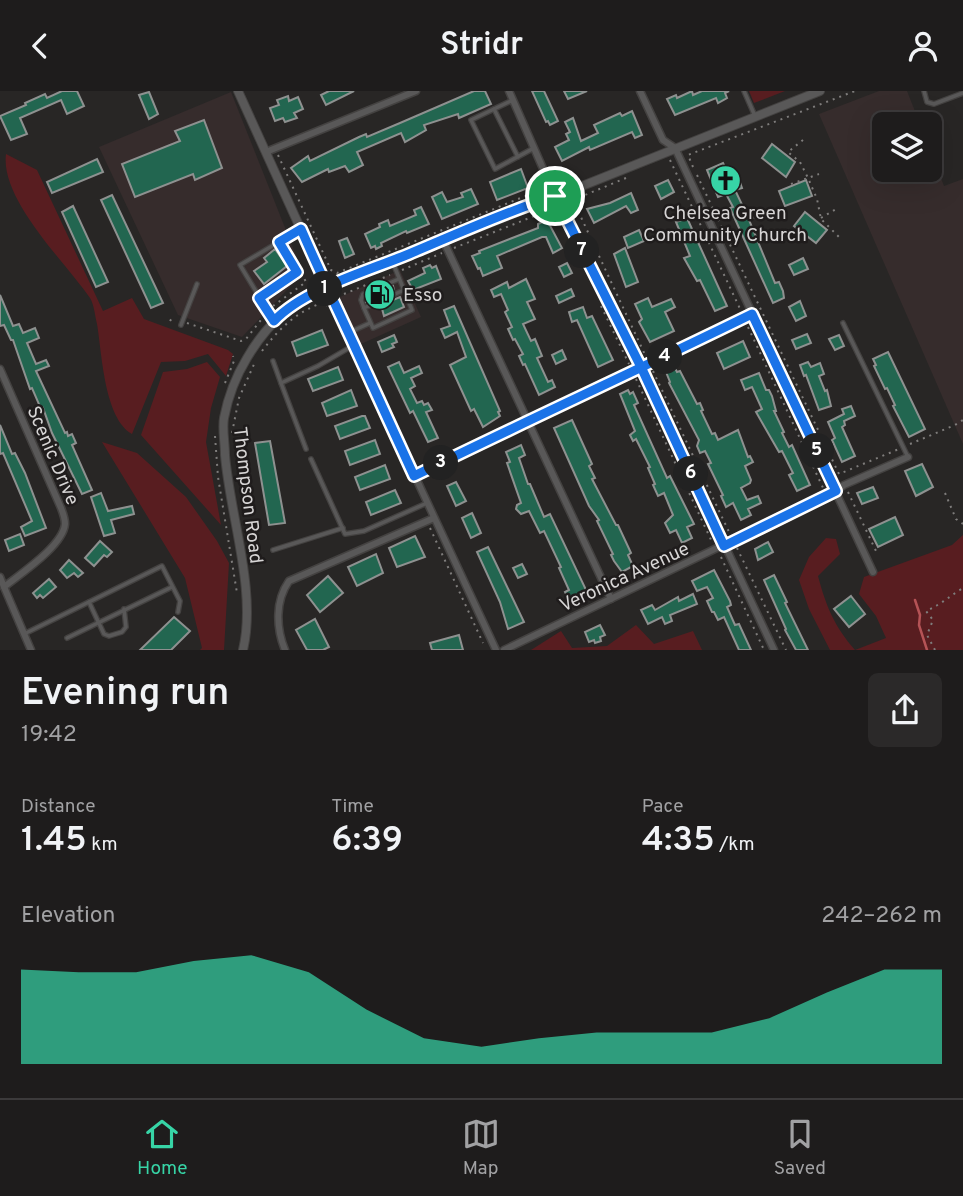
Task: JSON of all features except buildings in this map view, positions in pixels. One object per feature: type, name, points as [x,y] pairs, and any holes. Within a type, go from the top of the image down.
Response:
[{"type":"street","points":[[237,91],[496,650]]},
{"type":"street","points":[[266,152],[416,91]]},
{"type":"street","points":[[509,91],[555,196],[642,369],[774,650]]},
{"type":"street","points":[[640,91],[663,140],[675,148],[873,572]]},
{"type":"street","name":"Thompson Road","points":[[243,650],[247,598],[227,482],[223,420],[236,377],[258,340],[283,312],[303,298],[443,240],[820,91]]},
{"type":"street","points":[[443,240],[611,599]]},
{"type":"street","points":[[414,476],[752,314]]},
{"type":"street","name":"Scenic Drive","points":[[0,369],[61,508],[65,523],[61,536],[49,549],[4,587]]},
{"type":"street","name":"Veronica Avenue","points":[[504,650],[724,546],[844,485],[908,457]]},
{"type":"street","points":[[285,650],[279,634],[280,594],[289,581],[434,518]]},
{"type":"street","points":[[0,577],[31,650]]},
{"type":"lane","points":[[744,91],[755,116]]},
{"type":"lane","points":[[924,91],[928,102],[934,104],[963,93]]},
{"type":"lane","points":[[513,100],[471,120],[495,169],[534,148]]},
{"type":"lane","points":[[494,109],[518,157]]},
{"type":"lane","points":[[274,321],[240,265],[301,229]]},
{"type":"lane","points":[[259,298],[297,272],[279,242]]},
{"type":"lane","points":[[392,261],[412,310],[373,328],[361,300],[362,295],[399,279]]},
{"type":"lane","points":[[181,323],[197,284]]},
{"type":"lane","points":[[364,308],[372,302],[404,290]]},
{"type":"lane","points":[[348,333],[370,323]]},
{"type":"lane","points":[[843,323],[908,457]]},
{"type":"lane","points":[[281,383],[354,345]]},
{"type":"lane","points":[[273,361],[306,449]]},
{"type":"lane","points":[[311,459],[345,534],[364,531],[427,503]]},
{"type":"lane","points":[[273,550],[343,528]]},
{"type":"lane","points":[[24,634],[162,566],[180,601],[178,613]]},
{"type":"lane","points":[[67,638],[173,586]]},
{"type":"lane","points":[[89,602],[104,633],[109,636],[122,632],[125,627],[124,610]]},
{"type":"path","points":[[693,167],[688,155],[855,91]]},
{"type":"path","points":[[803,140],[788,152],[800,162],[808,178],[817,199],[821,219],[841,239]]},
{"type":"path","points":[[277,154],[331,270],[337,273],[545,189]]},
{"type":"path","points":[[670,160],[742,313]]},
{"type":"path","points":[[791,184],[819,174]]},
{"type":"path","points":[[633,175],[573,200],[647,359]]},
{"type":"path","points":[[697,175],[839,474],[963,420]]},
{"type":"path","points":[[456,247],[555,208]]},
{"type":"path","points":[[821,219],[836,209]]},
{"type":"path","points":[[170,321],[172,318],[242,341],[279,301],[306,282],[301,272]]},
{"type":"path","points":[[231,440],[239,398],[260,354],[278,331],[291,320],[305,310],[324,303]]},
{"type":"path","points":[[747,325],[825,491]]},
{"type":"path","points":[[653,370],[730,534]]},
{"type":"path","points":[[636,379],[713,543]]},
{"type":"path","points":[[846,489],[876,551]]},
{"type":"path","points":[[944,493],[956,519],[963,523]]},
{"type":"path","points":[[430,527],[483,643]]},
{"type":"path","points":[[737,548],[786,650]]},
{"type":"path","points":[[721,557],[764,650]]},
{"type":"path","points":[[935,650],[927,635],[933,620],[926,611],[939,606],[948,596],[963,588]]},
{"type":"shaded area","points":[[749,91],[785,91],[754,103]]},
{"type":"shaded area","points":[[879,91],[907,91],[915,112],[872,112],[872,182],[942,181],[944,186],[963,179],[963,444],[819,114]]},
{"type":"shaded area","points":[[231,92],[303,273],[242,337],[178,315],[99,147]]},
{"type":"shaded area","points":[[6,154],[37,170],[103,311],[132,298],[144,319],[233,354],[226,376],[208,354],[185,361],[161,362],[132,434],[123,426],[110,400],[91,301],[24,211],[7,172]]},
{"type":"shaded area","points":[[400,270],[421,317],[361,344],[340,297]]},
{"type":"shaded area","points":[[207,362],[220,377],[211,408],[206,442],[221,525],[141,435],[163,372],[187,369]]},
{"type":"shaded area","points":[[102,442],[137,453],[186,497],[217,541],[229,563],[224,650],[200,650],[202,648],[185,578]]},
{"type":"shaded area","points":[[963,535],[963,650],[855,650],[886,638],[876,616],[859,594],[864,577],[952,545]]},
{"type":"shaded area","points":[[826,538],[836,539],[840,554],[818,576],[824,597],[841,633],[855,650],[830,650],[809,609],[799,580],[809,557]]},
{"type":"shaded area","points":[[636,625],[654,644],[693,631],[702,650],[531,650],[561,631],[572,648],[607,646]]},
{"type":"waterway","points":[[915,600],[927,650]]},
{"type":"place","name":"Chelsea Green Community Church","points":[[725,181]]},
{"type":"place","name":"Esso","points":[[380,294]]},
{"type":"route","points":[[555,196],[443,240],[327,288],[303,298],[274,321],[259,298],[297,272],[279,242],[301,229],[321,275],[327,288],[332,299],[348,333],[354,345],[414,476],[526,420],[642,369],[752,314],[836,491],[724,546],[642,369],[555,196]]}]
